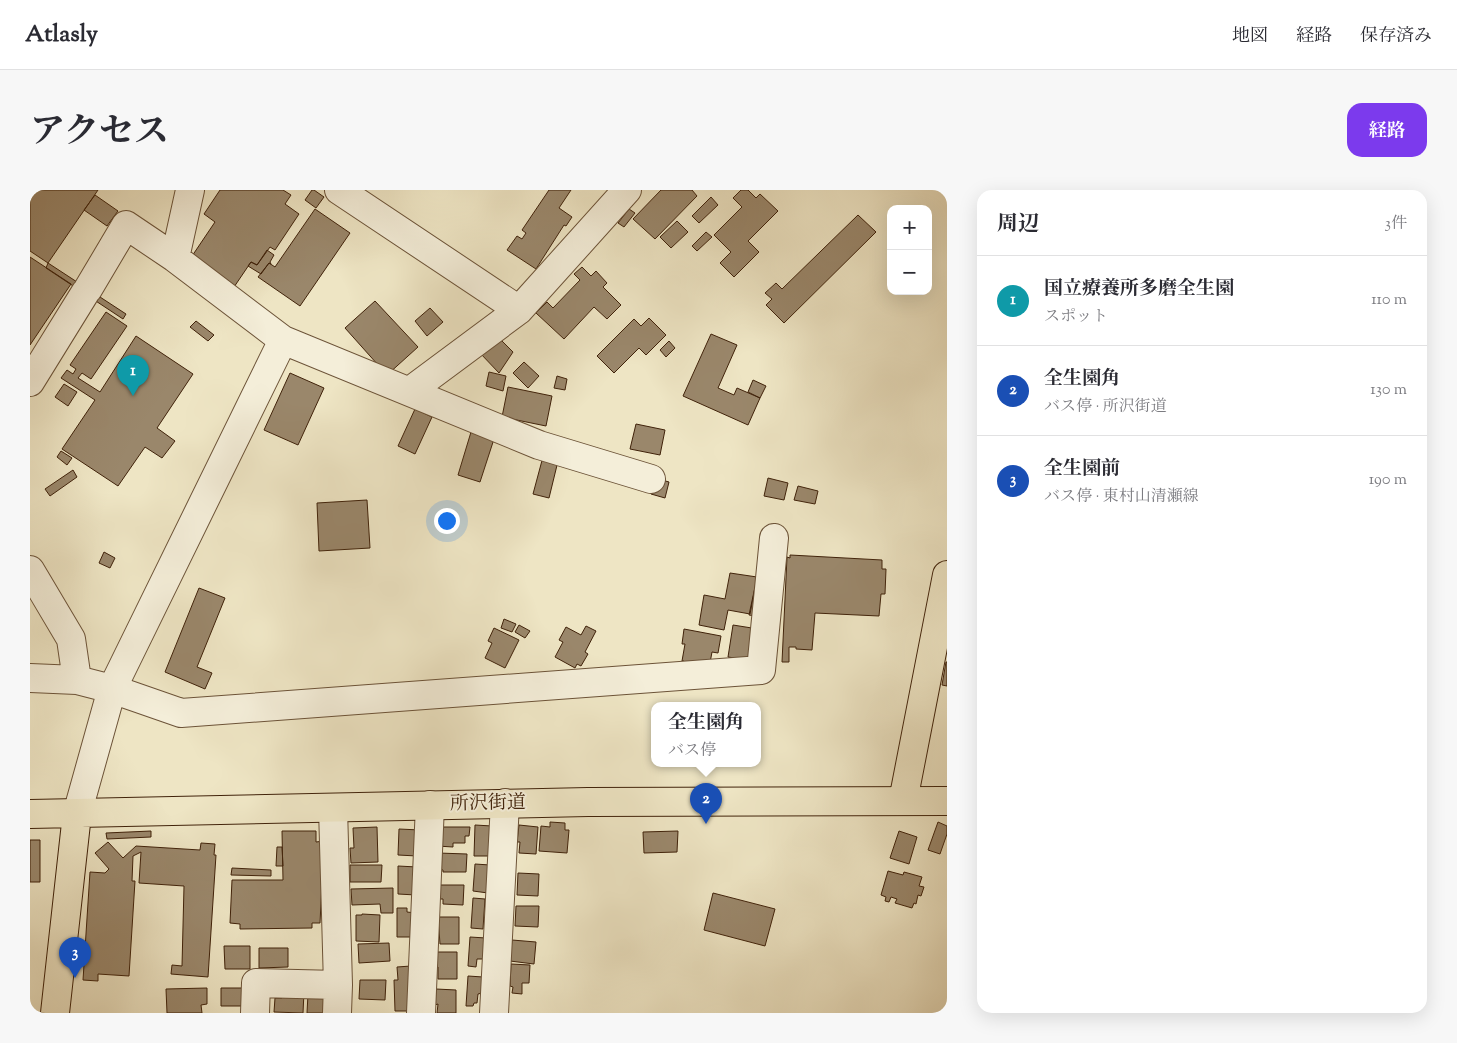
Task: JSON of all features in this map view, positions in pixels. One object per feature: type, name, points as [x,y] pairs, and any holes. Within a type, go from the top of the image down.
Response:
[{"type":"main road","points":[[903,801],[947,576]]},
{"type":"main road","name":"所沢街道","points":[[30,814],[505,803],[947,801]]},
{"type":"main road","points":[[55,1013],[77,814]]},
{"type":"street","points":[[175,258],[190,190]]},
{"type":"street","points":[[339,190],[519,310]]},
{"type":"street","points":[[410,391],[519,310],[627,190]]},
{"type":"street","points":[[30,382],[126,226],[175,258],[282,340],[539,445],[651,479]]},
{"type":"street","points":[[77,814],[112,689],[282,340]]},
{"type":"street","points":[[30,678],[77,680],[112,689],[181,713],[761,670],[774,538]]},
{"type":"street","points":[[30,570],[72,639],[77,680]]},
{"type":"street","points":[[494,1013],[505,803]]},
{"type":"street","points":[[421,1013],[430,806]]},
{"type":"street","points":[[334,808],[337,1013]]},
{"type":"street","points":[[255,1013],[256,984],[338,986]]},
{"type":"building","points":[[30,190],[98,190],[48,263],[30,251]]},
{"type":"building","points":[[220,190],[283,190],[291,195],[285,204],[299,214],[275,250],[270,247],[257,265],[251,262],[232,290],[188,262],[215,222],[204,214]]},
{"type":"building","points":[[312,190],[324,197],[316,208],[305,200]]},
{"type":"building","points":[[549,190],[571,190],[559,208],[572,217],[566,226],[564,225],[536,269],[507,250],[517,236],[522,239],[526,233],[522,230]]},
{"type":"building","points":[[661,190],[692,190],[697,196],[655,239],[633,219]]},
{"type":"building","points":[[741,190],[748,190],[756,198],[760,194],[778,211],[748,241],[759,252],[734,277],[720,263],[731,252],[714,235],[742,207],[733,198]]},
{"type":"building","points":[[95,195],[118,211],[107,226],[84,210]]},
{"type":"building","points":[[711,197],[718,205],[699,223],[692,216]]},
{"type":"building","points":[[315,209],[350,233],[300,306],[258,277],[269,263],[275,267]]},
{"type":"building","points":[[629,209],[635,213],[624,227],[618,223]]},
{"type":"building","points":[[858,215],[876,232],[784,323],[766,305],[772,299],[765,293],[776,283],[782,289]]},
{"type":"building","points":[[677,221],[688,232],[671,248],[660,237]]},
{"type":"building","points":[[706,232],[712,237],[697,251],[692,246]]},
{"type":"building","points":[[267,250],[274,255],[270,262],[271,264],[269,263],[261,274],[248,266],[251,262],[257,265]]},
{"type":"building","points":[[30,257],[71,284],[30,345]]},
{"type":"building","points":[[48,263],[126,314],[123,319],[46,268]]},
{"type":"building","points":[[582,267],[591,276],[596,271],[607,283],[603,287],[621,305],[607,319],[594,307],[564,339],[536,313],[547,302],[553,308],[580,280],[574,274]]},
{"type":"building","points":[[375,301],[418,347],[387,375],[345,328]]},
{"type":"building","points":[[430,308],[443,322],[427,336],[415,321]]},
{"type":"building","points":[[106,312],[127,326],[91,379],[82,373],[78,378],[100,392],[136,336],[193,374],[157,428],[175,441],[162,458],[145,447],[118,486],[62,449],[95,400],[61,378],[67,370],[73,374],[76,369],[70,365]]},
{"type":"building","points":[[649,318],[666,335],[646,355],[639,348],[614,373],[597,356],[634,319],[641,326]]},
{"type":"building","points":[[196,321],[214,335],[208,341],[190,327]]},
{"type":"building","points":[[711,334],[737,345],[718,388],[734,395],[737,388],[760,398],[748,425],[683,396]]},
{"type":"building","points":[[500,339],[513,352],[499,373],[480,353]]},
{"type":"building","points":[[669,341],[675,348],[666,357],[660,350]]},
{"type":"building","points":[[524,362],[539,376],[528,388],[513,373]]},
{"type":"building","points":[[489,372],[506,376],[503,391],[486,386]]},
{"type":"building","points":[[290,373],[324,388],[298,445],[264,430]]},
{"type":"building","points":[[557,376],[567,379],[565,390],[554,388]]},
{"type":"building","points":[[753,380],[766,386],[760,398],[748,392]]},
{"type":"building","points":[[64,384],[77,392],[68,406],[55,397]]},
{"type":"building","points":[[508,387],[552,396],[546,426],[502,417]]},
{"type":"building","points":[[415,409],[432,417],[415,454],[398,446]]},
{"type":"building","points":[[636,424],[665,430],[660,455],[630,449]]},
{"type":"building","points":[[471,432],[494,439],[480,482],[458,475]]},
{"type":"building","points":[[61,451],[72,458],[67,465],[57,457]]},
{"type":"building","points":[[544,453],[559,457],[549,498],[533,494]]},
{"type":"building","points":[[73,470],[77,477],[50,496],[45,489]]},
{"type":"building","points":[[655,478],[669,482],[665,498],[651,494]]},
{"type":"building","points":[[768,478],[788,483],[784,500],[764,496]]},
{"type":"building","points":[[798,486],[818,491],[815,504],[794,500]]},
{"type":"building","points":[[367,500],[370,548],[319,551],[317,503]]},
{"type":"building","points":[[104,552],[115,558],[110,568],[99,563]]},
{"type":"building","points":[[790,555],[882,560],[882,569],[886,569],[885,594],[881,594],[879,616],[815,613],[812,650],[789,647],[789,662],[782,662],[787,557],[790,558]]},
{"type":"building","points":[[730,573],[757,577],[750,614],[728,610],[724,630],[699,625],[704,595],[725,599]]},
{"type":"building","points":[[755,587],[760,588],[756,616],[749,615]]},
{"type":"building","points":[[199,588],[225,598],[197,667],[212,673],[205,689],[165,672]]},
{"type":"building","points":[[504,619],[516,624],[512,632],[501,628]]},
{"type":"building","points":[[519,625],[530,631],[525,638],[515,632]]},
{"type":"building","points":[[733,625],[758,629],[753,661],[728,657]]},
{"type":"building","points":[[586,626],[596,631],[585,652],[588,654],[581,666],[577,664],[575,668],[555,657],[563,642],[559,640],[566,627],[581,635]]},
{"type":"building","points":[[494,628],[519,640],[505,668],[485,658],[492,643],[488,641]]},
{"type":"building","points":[[684,629],[721,636],[718,653],[712,652],[710,663],[683,667],[684,661],[682,661],[685,644],[682,644]]},
{"type":"building","points":[[947,662],[947,686],[942,685]]},
{"type":"building","points":[[550,822],[565,823],[565,830],[569,830],[567,853],[539,851],[541,826],[550,827]]},
{"type":"building","points":[[938,822],[947,826],[947,834],[940,854],[928,850]]},
{"type":"building","points":[[475,825],[492,826],[490,856],[474,856]]},
{"type":"building","points":[[519,825],[538,827],[536,854],[519,853],[520,842],[517,842]]},
{"type":"building","points":[[377,827],[378,862],[351,863],[350,848],[354,848],[353,828]]},
{"type":"building","points":[[443,827],[470,827],[469,836],[465,836],[465,843],[453,843],[453,847],[437,846],[438,832]]},
{"type":"building","points":[[399,829],[420,830],[417,856],[398,855]]},
{"type":"building","points":[[151,831],[151,837],[107,839],[106,833]]},
{"type":"building","points":[[282,831],[316,831],[316,842],[324,841],[320,923],[312,923],[312,928],[240,929],[240,924],[230,923],[232,880],[283,880]]},
{"type":"building","points":[[678,831],[677,852],[644,853],[643,832]]},
{"type":"building","points":[[899,831],[917,837],[909,864],[890,858]]},
{"type":"building","points":[[30,840],[40,840],[40,882],[30,882]]},
{"type":"building","points":[[108,842],[123,858],[136,846],[200,850],[201,843],[215,844],[214,855],[216,855],[208,977],[171,974],[172,965],[182,966],[184,886],[139,883],[141,852],[133,856],[132,881],[135,881],[129,976],[98,974],[98,981],[83,980],[90,872],[105,873],[109,869],[95,853]]},
{"type":"building","points":[[277,847],[282,847],[283,866],[276,866]]},
{"type":"building","points":[[438,853],[467,854],[466,872],[443,872],[443,870],[438,869]]},
{"type":"building","points":[[475,864],[490,865],[488,893],[473,891]]},
{"type":"building","points":[[350,865],[382,865],[381,882],[350,882]]},
{"type":"building","points":[[398,866],[417,867],[416,895],[398,894]]},
{"type":"building","points":[[232,868],[271,870],[271,876],[231,875]]},
{"type":"building","points":[[888,871],[903,875],[904,872],[922,877],[919,886],[924,887],[921,896],[918,895],[916,904],[914,903],[912,908],[895,903],[897,899],[891,897],[889,902],[885,901],[886,897],[881,895]]},
{"type":"building","points":[[518,873],[539,874],[538,896],[517,895]]},
{"type":"building","points":[[438,885],[464,885],[463,905],[443,904],[443,899],[436,899]]},
{"type":"building","points":[[393,888],[393,913],[381,913],[380,904],[352,905],[351,889]]},
{"type":"building","points":[[713,893],[775,909],[765,946],[704,930]]},
{"type":"building","points":[[473,898],[485,899],[483,929],[471,928]]},
{"type":"building","points":[[516,906],[539,906],[538,927],[515,926]]},
{"type":"building","points":[[397,908],[407,908],[407,912],[416,913],[416,937],[397,937]]},
{"type":"building","points":[[356,915],[380,915],[379,942],[356,941]]},
{"type":"building","points":[[438,917],[459,917],[459,944],[440,944]]},
{"type":"building","points":[[470,937],[486,938],[485,959],[477,959],[476,967],[468,966]]},
{"type":"building","points":[[512,940],[536,942],[534,964],[510,961]]},
{"type":"building","points":[[389,943],[390,961],[359,963],[358,944]]},
{"type":"building","points":[[224,946],[250,946],[250,969],[225,969]]},
{"type":"building","points":[[259,948],[288,948],[288,967],[259,968]]},
{"type":"building","points":[[436,952],[457,952],[457,979],[438,979]]},
{"type":"building","points":[[511,964],[530,965],[529,983],[522,983],[522,994],[512,993],[513,987],[510,986]]},
{"type":"building","points":[[411,966],[411,1011],[395,1011],[394,980],[398,980],[397,967]]},
{"type":"building","points":[[468,976],[483,977],[482,993],[478,994],[477,1003],[474,1003],[473,1006],[466,1006]]},
{"type":"building","points":[[360,980],[386,980],[385,1000],[359,999]]},
{"type":"building","points":[[207,988],[207,1004],[201,1005],[202,1013],[167,1013],[166,989]]},
{"type":"building","points":[[221,988],[254,988],[254,1006],[221,1006]]},
{"type":"building","points":[[436,989],[456,990],[456,1013],[437,1013],[438,1004],[435,1005]]},
{"type":"building","points":[[283,992],[304,992],[303,1013],[274,1012],[275,998],[282,998]]},
{"type":"building","points":[[308,994],[324,994],[333,1013],[307,1013]]},
{"type":"place","name":"国立療養所多磨全生園","points":[[133,396]]},
{"type":"place","name":"全生園角","points":[[706,824]]},
{"type":"place","name":"全生園前","points":[[75,978]]}]
